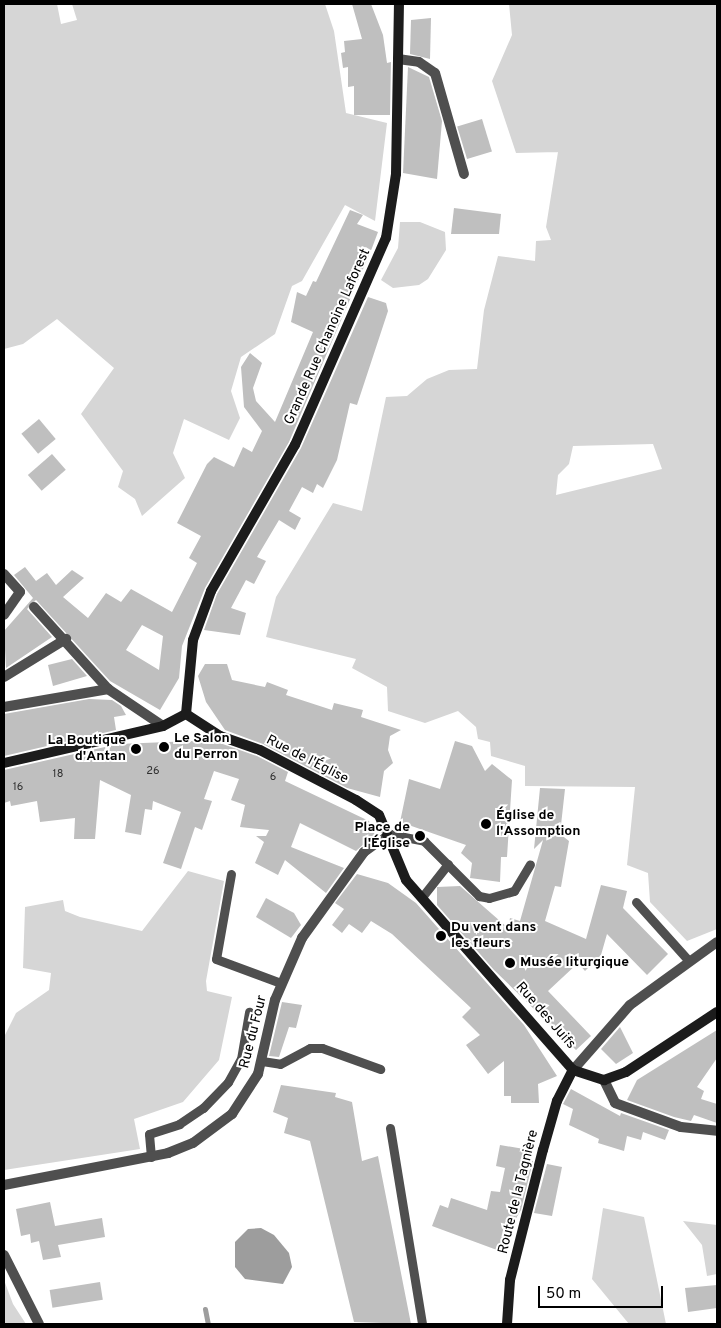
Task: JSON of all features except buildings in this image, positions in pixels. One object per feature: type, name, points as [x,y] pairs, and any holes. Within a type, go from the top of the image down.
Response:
[{"type":"main road","name":"Grande Rue Chanoine Laforest","points":[[186,714],[190,655],[211,591],[295,445],[386,238],[396,174],[399,4]]},
{"type":"main road","points":[[4,763],[163,726],[186,714]]},
{"type":"main road","name":"Rue de l'Église","points":[[186,714],[220,736],[260,750],[379,815],[389,834]]},
{"type":"main road","points":[[389,834],[393,858],[422,897]]},
{"type":"main road","name":"Rue des Juifs","points":[[422,897],[573,1070]]},
{"type":"main road","points":[[573,1070],[604,1080],[626,1072],[717,1012]]},
{"type":"main road","name":"Route de la Tagnière","points":[[507,1324],[510,1280],[543,1150],[557,1101],[573,1070]]},
{"type":"street","points":[[398,59],[419,62],[435,73],[464,174]]},
{"type":"street","points":[[4,574],[20,592],[4,615]]},
{"type":"street","points":[[34,607],[66,639],[108,689],[163,726]]},
{"type":"street","points":[[4,676],[28,666],[66,639]]},
{"type":"street","points":[[4,707],[108,689]]},
{"type":"street","name":"Rue du Four","points":[[4,1185],[151,1157],[193,1143],[215,1130],[246,1094],[262,1062],[281,983],[302,938],[364,852],[389,834]]},
{"type":"street","points":[[573,1070],[630,1004],[717,942]]},
{"type":"street","points":[[604,1080],[615,1103],[681,1126],[717,1131]]},
{"type":"street","points":[[4,1255],[39,1324]]},
{"type":"lane","points":[[389,834],[424,841],[479,896],[489,898],[514,891],[530,864]]},
{"type":"lane","points":[[422,897],[448,864]]},
{"type":"lane","points":[[231,874],[216,959],[281,983]]},
{"type":"lane","points":[[636,902],[689,961]]},
{"type":"lane","points":[[151,1157],[149,1134],[179,1124],[203,1108],[228,1082],[241,1059],[248,1012]]},
{"type":"lane","points":[[262,1062],[280,1064],[310,1048],[322,1048],[380,1069]]},
{"type":"lane","points":[[390,1128],[422,1324]]},
{"type":"shaded area","points":[[4,4],[57,4],[61,24],[77,20],[72,4],[325,4],[334,31],[346,113],[387,123],[375,221],[345,205],[302,281],[292,286],[275,334],[241,357],[231,391],[240,418],[229,440],[184,419],[173,453],[185,478],[142,516],[135,499],[118,487],[123,471],[81,414],[114,368],[57,319],[23,344],[4,349]]},
{"type":"shaded area","points":[[509,4],[717,4],[717,929],[687,941],[650,902],[648,873],[627,865],[635,787],[525,786],[525,766],[491,756],[490,742],[478,739],[476,727],[458,711],[425,723],[388,711],[387,687],[352,668],[356,659],[266,637],[276,597],[333,503],[362,511],[386,397],[407,396],[427,379],[449,370],[477,369],[484,310],[498,256],[535,261],[536,241],[551,240],[546,227],[558,152],[516,153],[492,81],[512,35]],"holes":[[[653,444],[662,469],[556,495],[558,475],[569,464],[573,446]]]},
{"type":"shaded area","points":[[400,222],[420,222],[445,232],[446,250],[428,279],[419,285],[393,288],[381,280],[398,248]]},
{"type":"shaded area","points":[[188,871],[224,881],[206,981],[207,991],[232,997],[219,1060],[183,1102],[134,1119],[140,1149],[4,1170],[4,1037],[16,1013],[49,990],[51,973],[23,968],[25,907],[63,900],[65,911],[80,917],[142,931]]},
{"type":"shaded area","points":[[603,1208],[644,1217],[666,1324],[629,1324],[592,1279]]},
{"type":"shaded area","points":[[683,1221],[717,1225],[717,1274],[707,1276],[702,1245]]},
{"type":"shaded area","points":[[261,1228],[274,1235],[289,1253],[292,1267],[283,1284],[245,1279],[235,1267],[235,1242],[248,1229]]},
{"type":"shaded area","points":[[4,1280],[13,1304],[26,1324],[4,1324]]},
{"type":"waterway","points":[[205,1309],[208,1324]]},
{"type":"place","name":"Le Salon du Perron","points":[[164,747]]},
{"type":"place","name":"La Boutique d'Antan","points":[[136,749]]},
{"type":"place","name":"Église de l'Assomption","points":[[486,824]]},
{"type":"place","name":"Place de l'Église","points":[[420,836]]},
{"type":"place","name":"Du vent dans les fleurs","points":[[441,936]]},
{"type":"place","name":"Musée liturgique","points":[[510,963]]}]
